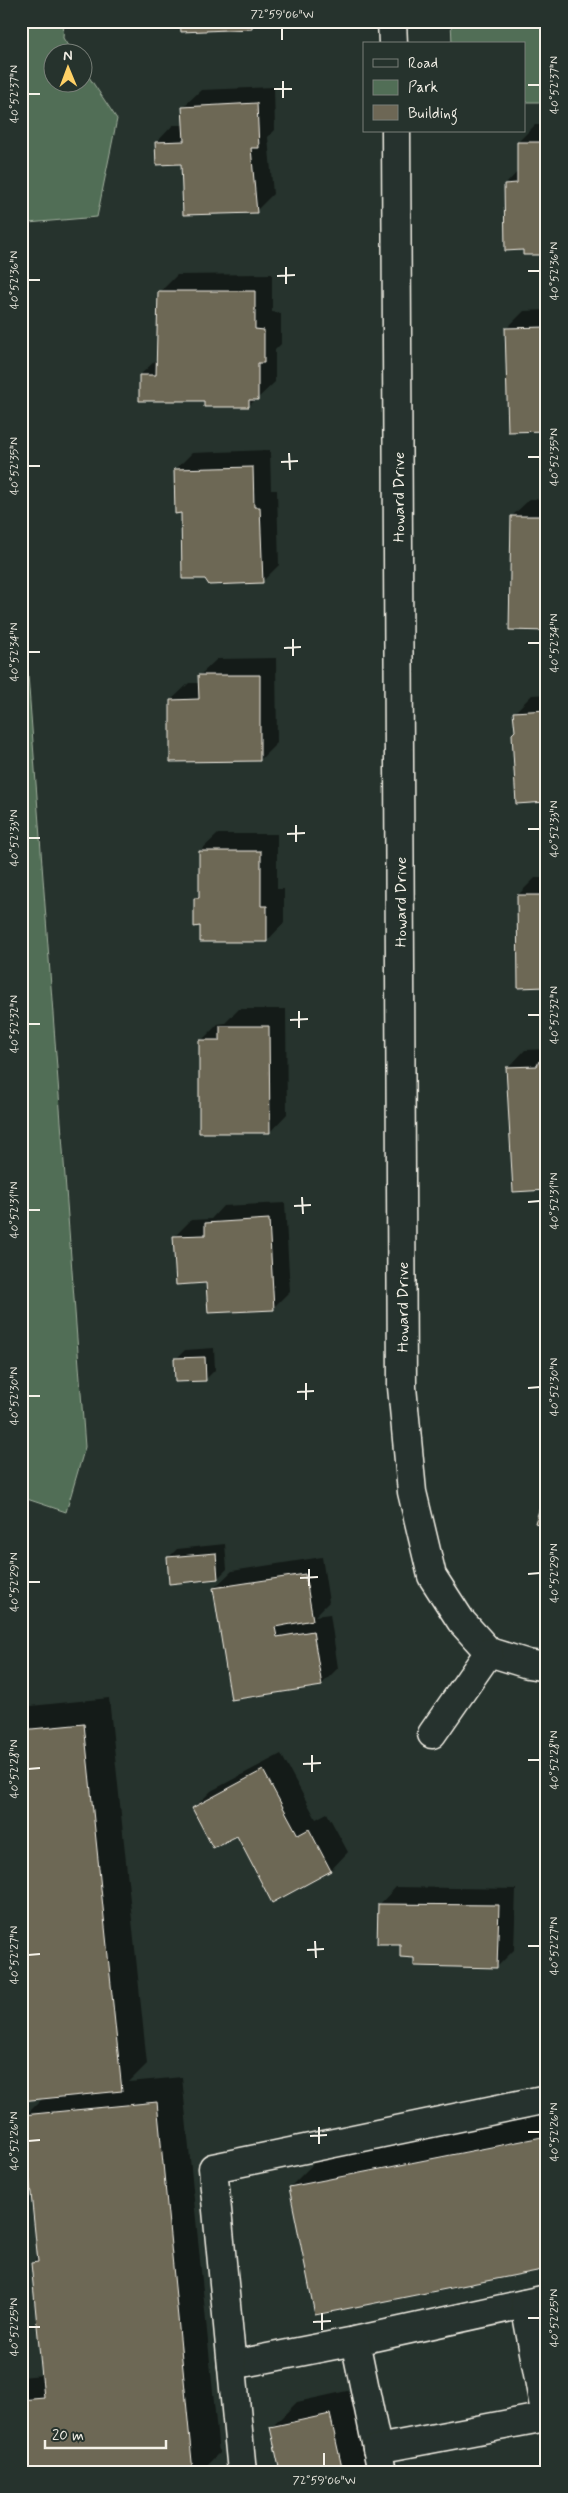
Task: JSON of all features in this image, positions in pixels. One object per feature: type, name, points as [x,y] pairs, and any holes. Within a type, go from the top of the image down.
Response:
[{"type":"street","points":[[392,21],[393,42]]},
{"type":"street","name":"Howard Drive","points":[[396,132],[402,1387],[412,1492],[432,1576],[461,1621],[489,1652]]},
{"type":"street","points":[[432,1734],[489,1652],[528,1664],[547,1667]]},
{"type":"street","points":[[242,2472],[214,2168],[547,2099]]},
{"type":"street","points":[[232,2366],[536,2302],[546,2419],[380,2460],[355,2341]]},
{"type":"green space","points":[[21,21],[64,21],[63,38],[66,42],[42,42],[42,92],[92,92],[92,82],[117,119],[97,217],[28,223],[21,250]]},
{"type":"green space","points":[[451,21],[547,21],[547,102],[526,102],[526,42],[452,42]]},
{"type":"green space","points":[[21,580],[85,1447],[66,1512],[21,1497]]},
{"type":"building","points":[[180,21],[252,21],[252,29],[181,32]]},
{"type":"building","points":[[257,103],[259,148],[251,148],[257,213],[183,215],[181,164],[156,165],[155,142],[184,141],[182,107]]},
{"type":"building","points":[[517,142],[547,142],[547,255],[523,255],[523,250],[505,251],[504,184],[517,183]]},
{"type":"building","points":[[158,291],[255,291],[255,329],[264,330],[264,363],[258,363],[258,400],[249,400],[249,407],[204,407],[204,401],[139,401],[139,375],[156,375]]},
{"type":"building","points":[[547,327],[547,431],[508,432],[505,328]]},
{"type":"building","points":[[253,467],[254,507],[260,507],[263,583],[209,585],[205,579],[182,579],[181,513],[175,514],[174,469]]},
{"type":"building","points":[[511,516],[547,516],[547,631],[509,630]]},
{"type":"building","points":[[198,675],[260,675],[260,761],[170,762],[170,700],[199,699]]},
{"type":"building","points":[[547,710],[547,802],[516,804],[512,734],[515,731],[513,712]]},
{"type":"building","points":[[199,851],[261,851],[261,906],[267,906],[267,942],[200,942],[200,926],[194,927],[194,898],[199,898]]},
{"type":"building","points":[[517,895],[547,895],[547,987],[518,988]]},
{"type":"building","points":[[220,1026],[269,1026],[270,1133],[199,1133],[199,1040],[220,1040]]},
{"type":"building","points":[[539,1061],[547,1061],[547,1190],[513,1192],[506,1067],[537,1066]]},
{"type":"building","points":[[269,1219],[274,1310],[208,1313],[206,1283],[176,1285],[173,1236],[205,1235],[205,1223]]},
{"type":"building","points":[[205,1357],[206,1381],[175,1382],[174,1358]]},
{"type":"building","points":[[547,1485],[547,1527],[535,1523]]},
{"type":"building","points":[[216,1553],[218,1579],[169,1584],[167,1557]]},
{"type":"building","points":[[305,1574],[313,1620],[275,1627],[277,1637],[313,1631],[322,1686],[231,1700],[213,1588]]},
{"type":"building","points":[[84,1724],[122,2091],[21,2101],[21,1730]]},
{"type":"building","points":[[263,1770],[298,1835],[309,1829],[331,1871],[272,1903],[237,1836],[213,1848],[192,1808]]},
{"type":"building","points":[[378,1904],[499,1905],[497,1968],[414,1966],[414,1958],[400,1957],[400,1944],[377,1944]]},
{"type":"building","points":[[157,2102],[193,2472],[21,2472],[21,2400],[44,2398],[31,2263],[38,2262],[23,2115]]},
{"type":"building","points":[[547,2136],[547,2269],[315,2315],[289,2187]]},
{"type":"building","points":[[330,2414],[343,2472],[280,2472],[270,2427]]}]
